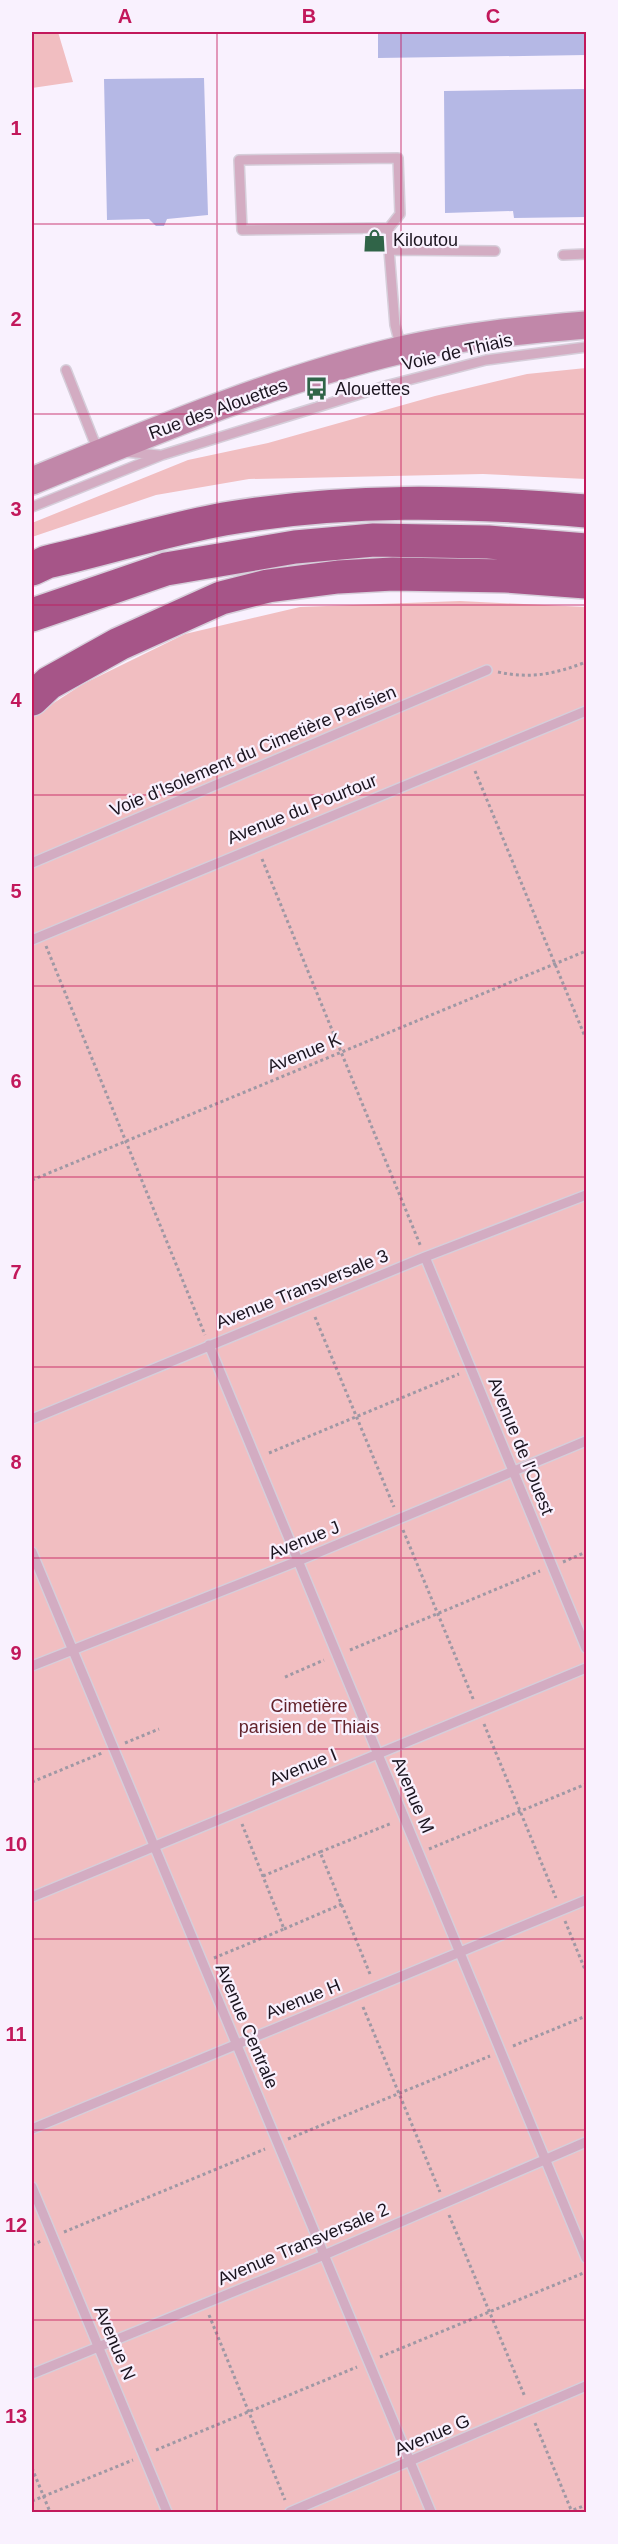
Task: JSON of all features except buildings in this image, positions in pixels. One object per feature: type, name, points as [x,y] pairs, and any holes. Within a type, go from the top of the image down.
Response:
[{"type":"highway","points":[[32,569],[47,562],[185,527],[225,519],[297,510],[385,502],[465,502],[586,511]]},
{"type":"highway","points":[[32,615],[166,570],[295,547],[374,540],[488,542],[586,550]]},
{"type":"highway","points":[[37,690],[119,644],[222,598],[268,586],[338,577],[393,574],[447,574],[580,586]]},
{"type":"main road","name":"Rue des Alouettes","points":[[32,481],[270,388],[402,350],[507,332],[586,325]]},
{"type":"lane","points":[[389,228],[242,230],[238,160],[398,158],[399,214],[389,228],[389,250],[395,325],[402,350]]},
{"type":"lane","points":[[389,250],[495,251]]},
{"type":"lane","points":[[563,255],[586,254]]},
{"type":"lane","name":"Voie de Thiais","points":[[32,507],[162,455],[389,385],[456,366],[516,355],[586,347]]},
{"type":"lane","points":[[66,370],[102,452],[162,455]]},
{"type":"lane","name":"Voie d'Isolement du Cimetière Parisien","points":[[32,863],[487,670]]},
{"type":"lane","name":"Avenue du Pourtour","points":[[32,940],[586,711]]},
{"type":"lane","name":"Avenue Transversale 3","points":[[32,1419],[209,1344],[586,1195]]},
{"type":"lane","name":"Avenue de l'Ouest","points":[[425,1257],[586,1648]]},
{"type":"lane","name":"Avenue M","points":[[209,1344],[586,2258]]},
{"type":"lane","name":"Avenue J","points":[[32,1666],[298,1561],[586,1441]]},
{"type":"lane","name":"Avenue Centrale","points":[[32,1552],[431,2512]]},
{"type":"lane","name":"Avenue I","points":[[32,1897],[153,1845],[586,1668]]},
{"type":"lane","name":"Avenue H","points":[[32,2129],[586,1900]]},
{"type":"lane","name":"Avenue Transversale 2","points":[[32,2374],[324,2254],[586,2142]]},
{"type":"lane","name":"Avenue N","points":[[32,2187],[167,2512]]},
{"type":"lane","name":"Avenue G","points":[[290,2512],[410,2463],[586,2386]]},
{"type":"path","points":[[487,670],[517,676],[556,674],[586,662]]},
{"type":"path","points":[[470,758],[586,1039]]},
{"type":"path","points":[[256,846],[343,1052],[425,1257]]},
{"type":"path","points":[[42,936],[209,1344]]},
{"type":"path","name":"Avenue K","points":[[32,1180],[586,951]]},
{"type":"path","points":[[310,1304],[586,1972]]},
{"type":"path","points":[[256,1459],[471,1369]]},
{"type":"path","points":[[285,1677],[586,1552]]},
{"type":"path","points":[[32,1782],[159,1729]]},
{"type":"path","points":[[419,1854],[586,1784]]},
{"type":"path","points":[[237,1811],[284,1929]]},
{"type":"path","points":[[263,1876],[405,1818]]},
{"type":"path","points":[[320,1852],[376,1987]]},
{"type":"path","points":[[202,1962],[342,1904]]},
{"type":"path","points":[[358,1994],[571,2512],[586,2505]]},
{"type":"path","points":[[32,2245],[586,2016]]},
{"type":"path","points":[[32,2501],[586,2272]]},
{"type":"path","points":[[204,2303],[290,2512]]},
{"type":"path","points":[[32,2468],[50,2512]]},
{"type":"green space","points":[[32,32],[58,32],[73,82],[32,88]]},
{"type":"green space","points":[[586,368],[586,479],[483,474],[249,479],[156,495],[32,537],[32,523],[188,460],[268,443],[435,396],[527,374]]},
{"type":"green space","name":"Cimetière parisien de Thiais","points":[[460,601],[586,607],[586,2512],[32,2512],[32,717],[83,684],[185,634],[300,607]]},
{"type":"place","name":"Kiloutou","points":[[375,240]]},
{"type":"place","name":"Alouettes","points":[[317,389]]}]
